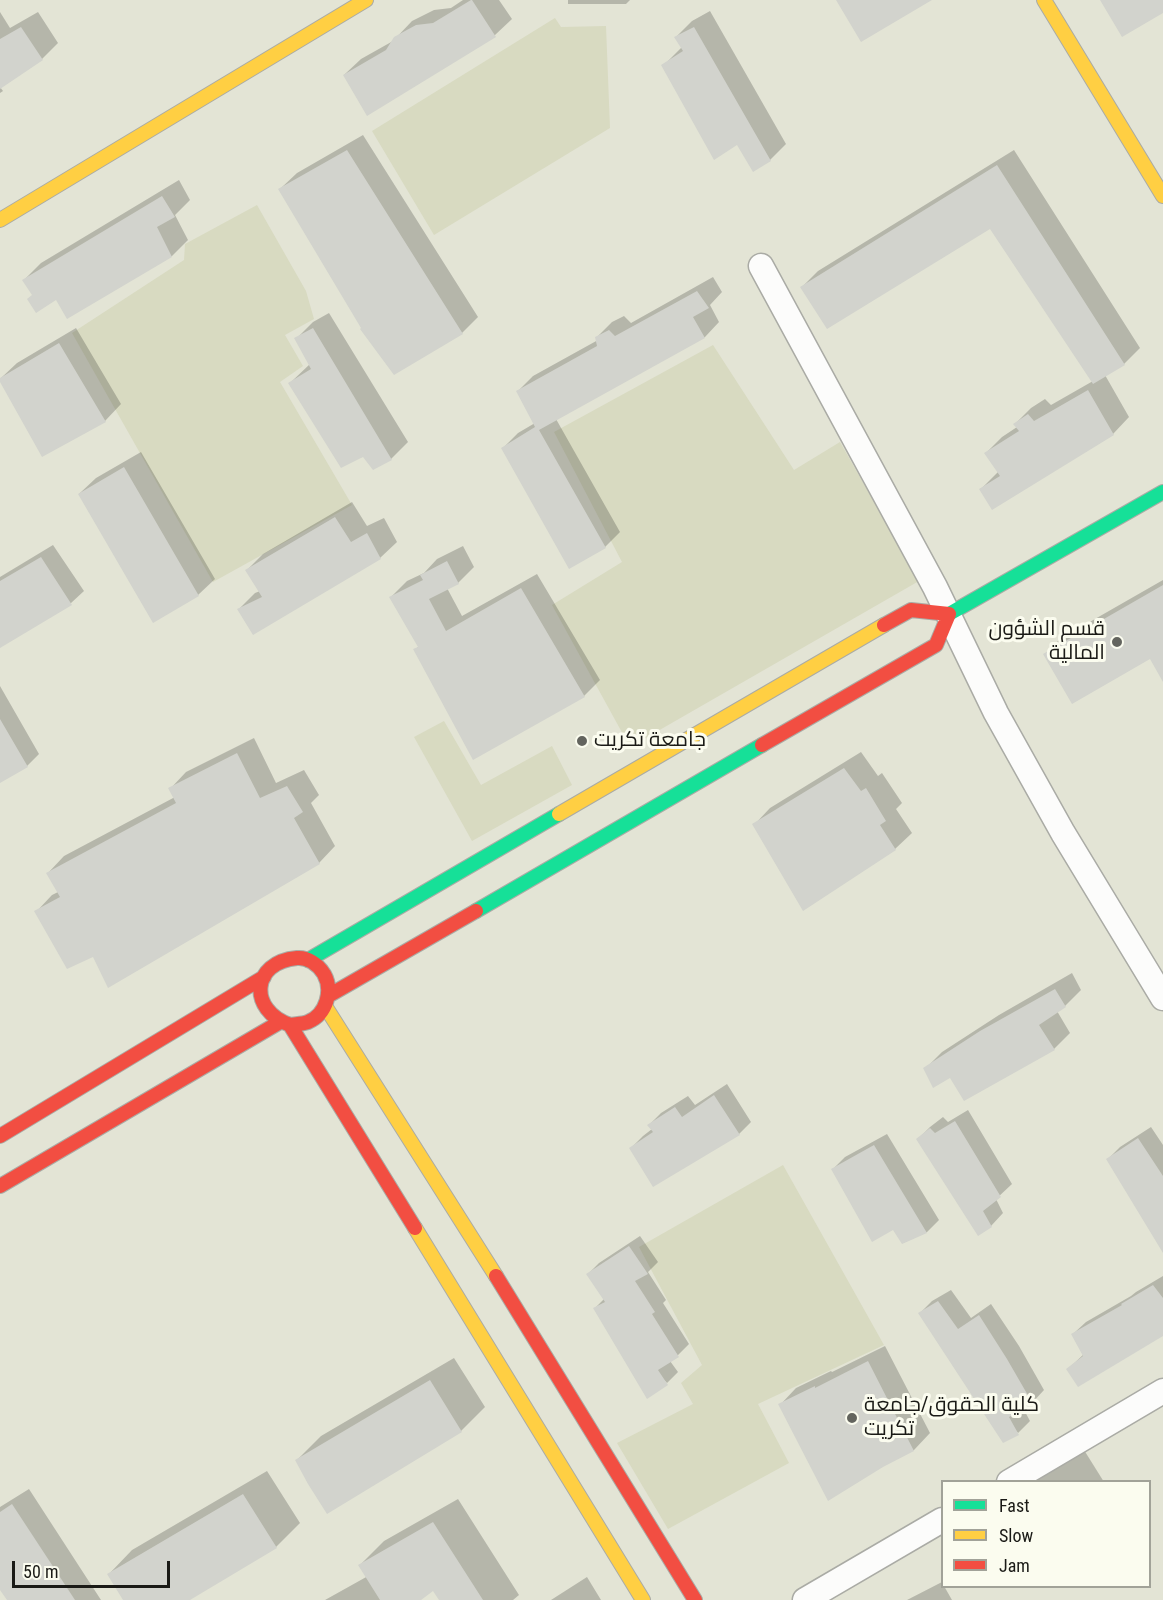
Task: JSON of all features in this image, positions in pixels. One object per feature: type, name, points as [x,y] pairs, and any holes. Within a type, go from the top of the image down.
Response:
[{"type":"street","points":[[0,220],[330,9],[366,0]]},
{"type":"street","points":[[1044,0],[1163,196]]},
{"type":"street","points":[[761,266],[949,614],[996,712],[1063,833],[1163,998]]},
{"type":"street","points":[[308,960],[911,610],[949,614],[1163,492]]},
{"type":"street","points":[[327,1001],[936,645],[949,614]]},
{"type":"street","points":[[0,1186],[285,1024],[301,1025],[310,1022],[319,1015],[327,1001],[328,985],[317,966],[308,960],[299,957],[289,958],[278,961],[270,968],[264,977],[261,990],[262,1003],[269,1014],[285,1024],[643,1600]]},
{"type":"street","points":[[0,1136],[264,977]]},
{"type":"street","points":[[327,1001],[695,1600]]},
{"type":"street","points":[[1012,1480],[1163,1391]]},
{"type":"street","points":[[806,1600],[941,1521]]},
{"type":"shaded area","name":"جامعة تكريت","points":[[0,0],[1163,0],[1163,1600],[0,1600]]},
{"type":"green space","points":[[555,18],[561,27],[606,26],[610,128],[434,235],[372,131]]},
{"type":"green space","points":[[257,205],[306,291],[314,319],[285,335],[303,366],[280,382],[352,505],[213,582],[72,333],[184,260],[185,244]]},
{"type":"green space","points":[[713,345],[794,470],[840,442],[919,581],[630,747],[552,605],[622,562],[554,432]]},
{"type":"green space","points":[[444,721],[481,785],[552,746],[572,785],[472,841],[414,737]]},
{"type":"green space","points":[[783,1165],[884,1345],[758,1404],[789,1463],[668,1529],[617,1443],[693,1404],[681,1383],[702,1365],[639,1247]]},
{"type":"building","points":[[471,0],[496,37],[367,116],[343,75],[386,50],[394,37],[416,25],[433,23]]},
{"type":"building","points":[[836,0],[932,0],[861,42]]},
{"type":"building","points":[[1100,0],[1163,0],[1163,13],[1122,37]]},
{"type":"building","points":[[21,27],[43,60],[0,89],[0,39]]},
{"type":"building","points":[[694,27],[771,161],[753,172],[737,145],[714,160],[661,65],[683,51],[674,37]]},
{"type":"building","points":[[347,150],[463,334],[394,375],[360,329],[278,189]]},
{"type":"building","points":[[997,165],[1125,365],[1093,384],[990,229],[827,329],[800,287]]},
{"type":"building","points":[[162,196],[175,217],[157,227],[172,257],[67,319],[56,300],[36,313],[27,299],[32,295],[22,280]]},
{"type":"building","points":[[697,291],[709,308],[693,317],[705,338],[539,430],[606,548],[569,569],[501,448],[535,427],[516,391],[597,346],[595,337],[609,330],[615,336]]},
{"type":"building","points":[[313,328],[392,460],[373,470],[363,457],[341,468],[288,383],[311,369],[294,338]]},
{"type":"building","points":[[59,343],[106,422],[42,457],[0,382],[0,378]]},
{"type":"building","points":[[1088,390],[1114,435],[992,510],[979,489],[1000,476],[984,453],[1019,431],[1013,424],[1028,414],[1034,421]]},
{"type":"building","points":[[124,467],[199,596],[153,623],[78,494]]},
{"type":"building","points":[[335,517],[351,542],[367,533],[381,559],[253,635],[237,609],[262,597],[245,570]]},
{"type":"building","points":[[41,557],[72,605],[0,648],[0,581]]},
{"type":"building","points":[[447,561],[459,584],[429,599],[446,631],[521,588],[585,697],[473,760],[413,649],[418,647],[389,597],[423,580],[420,575]]},
{"type":"building","points":[[1163,585],[1163,682],[1150,659],[1072,704],[1043,654]]},
{"type":"building","points":[[0,719],[28,767],[0,783]]},
{"type":"building","points":[[237,753],[260,798],[287,786],[303,812],[294,818],[320,864],[108,988],[93,957],[67,969],[34,911],[60,897],[46,873],[176,803],[168,788]]},
{"type":"building","points":[[844,768],[861,791],[866,788],[886,821],[880,825],[896,850],[803,911],[752,824]]},
{"type":"building","points":[[1055,989],[1066,1007],[1039,1025],[1055,1050],[964,1101],[950,1078],[933,1088],[923,1068],[980,1031]]},
{"type":"building","points":[[714,1095],[740,1135],[653,1187],[629,1148],[653,1132],[647,1125],[675,1107],[682,1117]]},
{"type":"building","points":[[955,1121],[1001,1197],[983,1211],[992,1227],[978,1236],[916,1139],[930,1128],[935,1133]]},
{"type":"building","points":[[1138,1138],[1163,1176],[1163,1253],[1106,1159]]},
{"type":"building","points":[[874,1145],[927,1233],[902,1244],[893,1230],[872,1242],[831,1169]]},
{"type":"building","points":[[629,1246],[648,1274],[635,1281],[655,1312],[652,1314],[679,1357],[658,1370],[668,1385],[647,1399],[593,1308],[605,1302],[586,1274]]},
{"type":"building","points":[[1153,1285],[1163,1298],[1163,1336],[1078,1387],[1066,1369],[1083,1356],[1071,1334]]},
{"type":"building","points":[[938,1301],[958,1329],[979,1315],[1007,1359],[1033,1404],[1009,1417],[1019,1435],[1003,1443],[918,1313]]},
{"type":"building","points":[[868,1361],[914,1451],[828,1501],[778,1404]]},
{"type":"building","points":[[430,1380],[462,1432],[327,1514],[295,1460]]},
{"type":"building","points":[[243,1494],[277,1548],[190,1600],[123,1600],[107,1574]]},
{"type":"building","points":[[12,1504],[75,1600],[7,1600],[0,1590],[0,1512]]},
{"type":"building","points":[[433,1522],[483,1600],[439,1600],[433,1591],[421,1600],[380,1600],[358,1565]]},
{"type":"traffic: fast","points":[[949,614],[1163,492]]},
{"type":"traffic: fast","points":[[476,911],[762,745]]},
{"type":"traffic: fast","points":[[308,960],[559,814]]},
{"type":"traffic: slow","points":[[0,220],[366,0]]},
{"type":"traffic: slow","points":[[1044,0],[1163,196]]},
{"type":"traffic: slow","points":[[559,814],[884,625]]},
{"type":"traffic: slow","points":[[325,1006],[496,1276]]},
{"type":"traffic: slow","points":[[415,1228],[643,1600]]},
{"type":"traffic: jam","points":[[762,745],[936,645],[949,614],[911,610],[884,625]]},
{"type":"traffic: jam","points":[[328,996],[476,911]]},
{"type":"traffic: jam","points":[[290,1025],[306,1023],[315,1018],[324,1008],[328,994],[327,980],[322,970],[305,959],[282,961],[271,968],[263,977],[260,987],[262,998],[267,1009],[276,1018],[290,1025],[415,1228]]},
{"type":"traffic: jam","points":[[0,1136],[264,977]]},
{"type":"traffic: jam","points":[[0,1186],[280,1022]]},
{"type":"traffic: jam","points":[[496,1276],[695,1600]]},
{"type":"place","name":"قسم الشؤون المالية","points":[[1117,642]]},
{"type":"place","name":"جامعة تكريت","points":[[582,741]]},
{"type":"place","name":"كلية الحقوق/جامعة تكريت","points":[[852,1418]]}]
